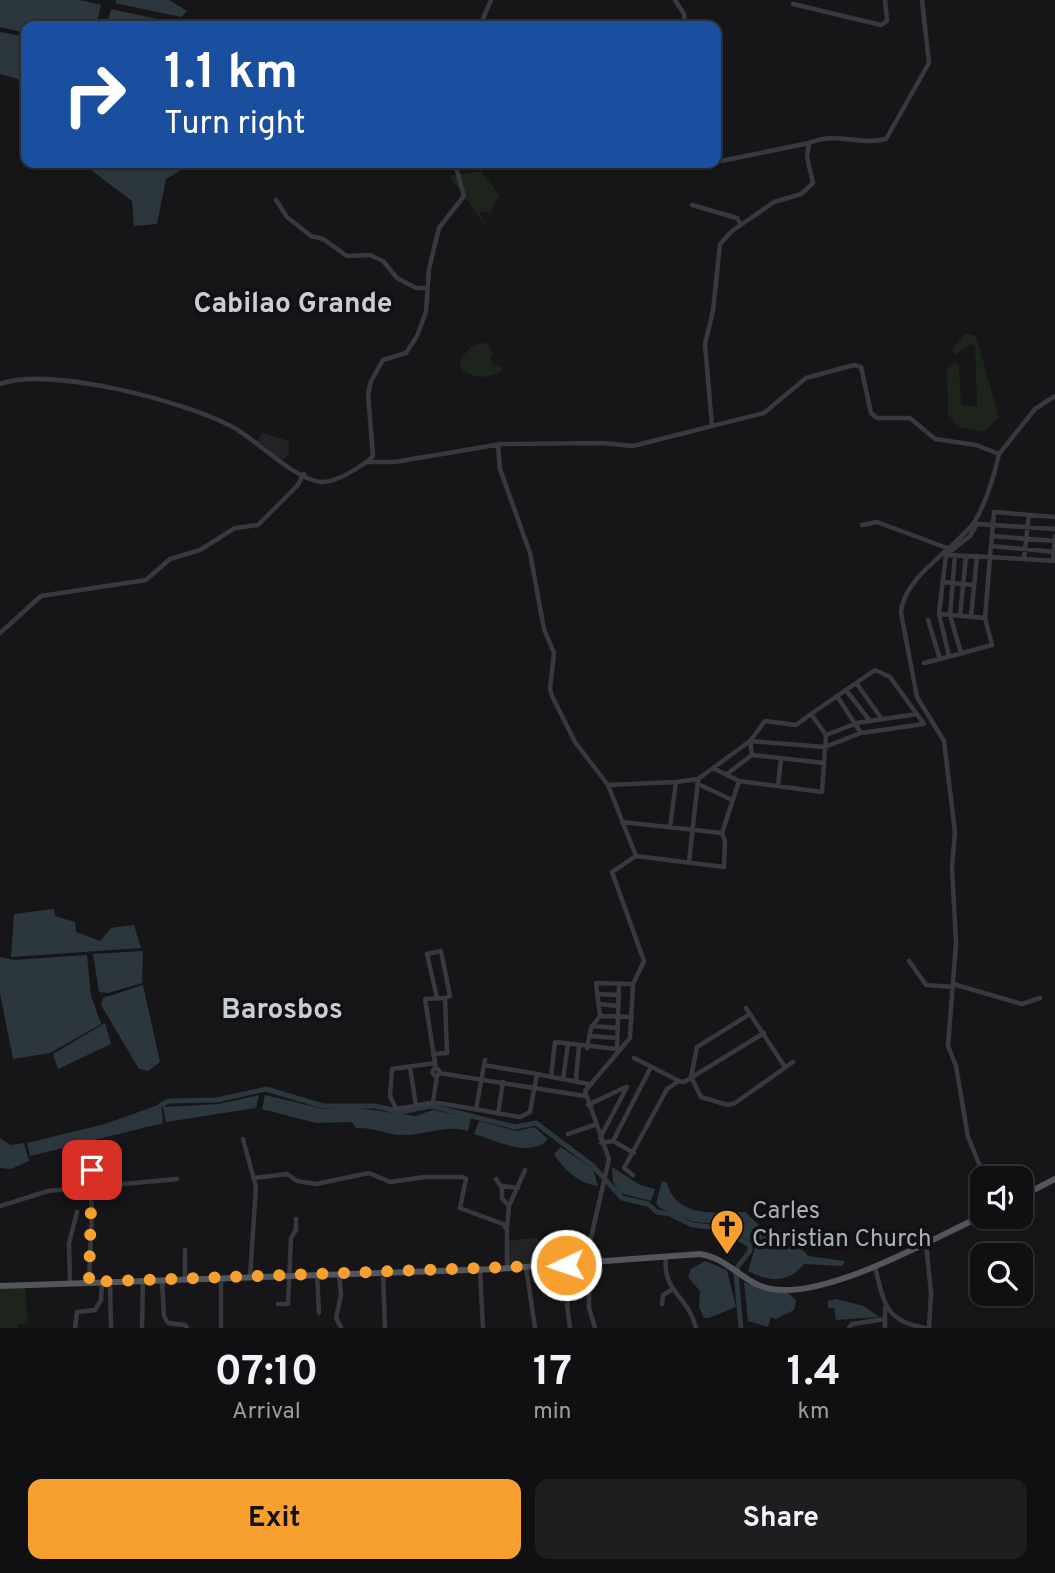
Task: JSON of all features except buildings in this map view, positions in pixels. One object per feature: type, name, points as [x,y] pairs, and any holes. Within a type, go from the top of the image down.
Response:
[{"type":"main road","points":[[1033,1190],[1055,1179]]},
{"type":"main road","points":[[0,1286],[507,1268],[711,1256],[762,1287],[787,1290],[828,1283],[875,1266],[970,1221]]},
{"type":"street","points":[[482,21],[491,0]]},
{"type":"street","points":[[675,0],[684,14],[685,21]]},
{"type":"street","points":[[793,4],[881,25],[887,21],[885,0]]},
{"type":"street","points":[[721,161],[834,137],[863,143],[886,139],[929,63],[922,0]]},
{"type":"street","points":[[712,426],[705,344],[713,311],[720,244],[741,225],[774,202],[801,194],[809,188],[813,183],[807,157],[809,143]]},
{"type":"street","points":[[394,462],[384,460],[374,452],[369,418],[371,381],[383,360],[406,353],[426,313],[427,288],[439,228],[464,196],[456,168]]},
{"type":"street","points":[[276,200],[285,215],[311,236],[323,239],[347,256],[370,255],[383,261],[397,278],[415,288],[427,288]]},
{"type":"street","points":[[692,205],[737,218],[741,225]]},
{"type":"street","points":[[0,384],[22,377],[141,393],[233,427],[304,474],[326,482],[367,462],[394,462],[498,445],[603,443],[633,446],[770,411],[806,379],[858,365],[871,413],[877,418],[910,418],[935,439],[976,445],[999,454]]},
{"type":"street","points":[[949,656],[939,614],[946,555],[970,536],[995,472],[999,454],[1035,409],[1055,396]]},
{"type":"street","points":[[498,445],[500,469],[530,553],[544,629],[554,653],[550,689],[575,742],[608,785],[635,856]]},
{"type":"street","points":[[367,462],[374,452]]},
{"type":"street","points":[[0,633],[41,596],[146,580],[175,557],[200,550],[236,528],[258,525],[297,486],[304,474]]},
{"type":"street","points":[[924,663],[992,645],[985,618],[994,512],[1055,517]]},
{"type":"street","points":[[1024,558],[1028,515]]},
{"type":"street","points":[[862,525],[877,522],[947,548]]},
{"type":"street","points":[[975,523],[1055,529]]},
{"type":"street","points":[[975,523],[947,548],[912,587],[901,608],[917,697],[944,741],[955,832],[952,867],[956,943],[948,1046],[956,1066],[968,1137],[980,1166]]},
{"type":"street","points":[[946,555],[1054,561],[1055,539],[992,536]]},
{"type":"street","points":[[991,546],[1055,552]]},
{"type":"street","points":[[955,555],[950,615],[961,653]]},
{"type":"street","points":[[971,617],[977,555]]},
{"type":"street","points":[[960,616],[966,556]]},
{"type":"street","points":[[942,583],[974,585]]},
{"type":"street","points":[[939,614],[985,618]]},
{"type":"street","points":[[928,620],[940,659]]},
{"type":"street","points":[[689,862],[698,782],[750,741],[765,721],[796,725],[875,670],[890,677],[923,724]]},
{"type":"street","points":[[856,683],[883,719]]},
{"type":"street","points":[[846,690],[870,721]]},
{"type":"street","points":[[837,696],[861,733]]},
{"type":"street","points":[[713,768],[739,781],[822,792],[826,735],[811,714]]},
{"type":"street","points":[[826,735],[857,723],[916,714]]},
{"type":"street","points":[[750,741],[795,747],[825,747],[861,733],[932,723]]},
{"type":"street","points":[[750,741],[752,755]]},
{"type":"street","points":[[794,760],[795,747]]},
{"type":"street","points":[[727,775],[752,755],[824,763]]},
{"type":"street","points":[[778,786],[782,758]]},
{"type":"street","points":[[570,1292],[579,1292],[609,1159],[585,1096],[588,1084],[631,1038],[633,984],[644,961],[643,951],[625,912],[612,872],[635,856],[724,867],[725,841],[722,832],[739,781]]},
{"type":"street","points":[[670,827],[676,782]]},
{"type":"street","points":[[608,785],[698,782],[732,800]]},
{"type":"street","points":[[622,822],[722,832]]},
{"type":"street","points":[[433,1102],[437,1070],[425,999],[445,998],[450,996],[441,951],[427,954],[437,998]]},
{"type":"street","points":[[909,961],[926,985],[953,985],[1022,1004],[1040,998]]},
{"type":"street","points":[[587,1048],[592,1027],[600,1016],[596,983],[633,984]]},
{"type":"street","points":[[551,1077],[555,1042],[587,1048],[617,1049],[619,984]]},
{"type":"street","points":[[598,994],[619,995]]},
{"type":"street","points":[[433,1054],[447,1053],[445,998]]},
{"type":"street","points":[[599,1004],[618,1006]]},
{"type":"street","points":[[746,1008],[785,1067]]},
{"type":"street","points":[[750,1014],[697,1046],[691,1077],[701,1097],[728,1105],[735,1103],[793,1062]]},
{"type":"street","points":[[600,1016],[632,1017]]},
{"type":"street","points":[[592,1027],[618,1028]]},
{"type":"street","points":[[634,1175],[624,1168],[667,1089],[764,1033]]},
{"type":"street","points":[[589,1036],[617,1038]]},
{"type":"street","points":[[564,1079],[568,1044]]},
{"type":"street","points":[[576,1079],[579,1046]]},
{"type":"street","points":[[634,1058],[679,1081]]},
{"type":"street","points":[[476,1109],[484,1063],[588,1084]]},
{"type":"street","points":[[537,1074],[535,1087],[530,1112],[520,1117],[433,1102],[396,1109],[390,1096],[392,1069],[410,1067],[437,1070],[503,1082],[535,1087],[585,1096]]},
{"type":"street","points":[[410,1067],[416,1106]]},
{"type":"street","points":[[613,1141],[651,1067]]},
{"type":"street","points":[[498,1114],[503,1082]]},
{"type":"street","points":[[627,1087],[638,1093]]},
{"type":"street","points":[[588,1105],[627,1087]]},
{"type":"street","points":[[601,1141],[627,1087]]},
{"type":"street","points":[[568,1135],[594,1125]]},
{"type":"street","points":[[243,1139],[256,1195],[250,1277]]},
{"type":"street","points":[[601,1141],[613,1141],[634,1153]]},
{"type":"street","points":[[89,1282],[92,1211],[90,1145]]},
{"type":"street","points":[[507,1268],[509,1206],[525,1170]]},
{"type":"street","points":[[254,1178],[287,1174],[297,1181],[316,1184],[369,1173],[390,1182],[425,1177],[462,1177],[466,1179],[460,1208],[503,1224],[507,1230]]},
{"type":"street","points":[[0,1206],[48,1191],[177,1179]]},
{"type":"street","points":[[496,1179],[502,1198],[509,1206]]},
{"type":"street","points":[[500,1185],[518,1188]]},
{"type":"street","points":[[70,1282],[69,1243],[77,1212]]},
{"type":"street","points":[[278,1304],[288,1304],[288,1276],[296,1219]]},
{"type":"street","points":[[885,1308],[905,1325],[928,1328],[931,1293],[926,1241]]},
{"type":"street","points":[[185,1250],[186,1279]]},
{"type":"street","points":[[666,1257],[664,1270],[671,1290],[690,1308],[695,1327]]},
{"type":"street","points":[[584,1264],[589,1308],[595,1328]]},
{"type":"street","points":[[566,1265],[570,1292],[567,1305],[570,1328]]},
{"type":"street","points":[[875,1266],[885,1308],[885,1328]]},
{"type":"street","points":[[526,1267],[535,1328]]},
{"type":"street","points":[[480,1269],[484,1328]]},
{"type":"street","points":[[383,1273],[385,1328]]},
{"type":"street","points":[[339,1274],[341,1295],[336,1318],[341,1327]]},
{"type":"street","points":[[317,1275],[319,1312]]},
{"type":"street","points":[[221,1278],[221,1328]]},
{"type":"street","points":[[142,1280],[142,1328]]},
{"type":"street","points":[[162,1280],[164,1316],[168,1323],[185,1325],[187,1328]]},
{"type":"street","points":[[75,1328],[78,1312],[95,1310],[98,1306],[106,1281]]},
{"type":"street","points":[[106,1281],[111,1328]]},
{"type":"street","points":[[662,1304],[663,1296],[671,1290]]},
{"type":"street","points":[[849,1328],[852,1324],[885,1319]]},
{"type":"shaded area","points":[[0,0],[80,0],[101,5],[97,21],[21,21],[21,32],[0,27]]},
{"type":"shaded area","points":[[116,0],[169,0],[187,11],[181,17],[115,3]]},
{"type":"shaded area","points":[[111,9],[167,21],[108,21]]},
{"type":"shaded area","points":[[0,32],[21,36],[21,94],[18,79],[0,74]]},
{"type":"shaded area","points":[[185,168],[166,179],[157,224],[134,226],[132,201],[91,170]]},
{"type":"shaded area","points":[[481,171],[499,195],[491,212],[480,212],[487,228],[451,179],[453,175]]},
{"type":"shaded area","points":[[965,333],[976,336],[999,417],[984,432],[958,427],[948,414],[947,369],[955,362],[959,365],[961,405],[977,407],[975,346],[972,344],[956,354],[951,351]]},
{"type":"shaded area","points":[[486,342],[493,354],[490,357],[493,365],[501,366],[502,371],[481,377],[461,369],[460,359],[471,347]]},
{"type":"shaded area","points":[[262,433],[289,441],[289,453],[283,461],[256,445]]},
{"type":"shaded area","points":[[54,909],[55,916],[75,922],[76,932],[100,941],[111,928],[134,925],[141,948],[11,957],[14,914]]},
{"type":"shaded area","points":[[143,951],[142,983],[108,993],[99,992],[93,954]]},
{"type":"shaded area","points":[[87,955],[91,996],[101,1024],[50,1053],[13,1059],[0,993],[0,957],[15,960]]},
{"type":"shaded area","points":[[143,985],[160,1062],[148,1071],[139,1069],[101,1005],[103,998]]},
{"type":"shaded area","points":[[105,1023],[111,1044],[58,1069],[53,1054]]},
{"type":"shaded area","points":[[259,1095],[256,1108],[166,1122],[163,1107],[219,1104]]},
{"type":"shaded area","points":[[265,1095],[324,1109],[350,1107],[416,1116],[432,1110],[471,1118],[468,1131],[443,1129],[409,1135],[395,1134],[356,1128],[352,1122],[316,1123],[262,1109]]},
{"type":"shaded area","points":[[161,1104],[163,1123],[30,1156],[27,1143],[105,1124]]},
{"type":"shaded area","points":[[479,1121],[517,1131],[534,1127],[548,1139],[532,1148],[512,1146],[474,1134]]},
{"type":"shaded area","points":[[0,1138],[10,1145],[24,1143],[29,1161],[11,1169],[0,1168]]},
{"type":"shaded area","points":[[561,1147],[593,1169],[598,1186],[584,1182],[567,1171],[554,1154]]},
{"type":"shaded area","points":[[612,1167],[640,1185],[655,1189],[651,1201],[620,1193],[613,1182]]},
{"type":"shaded area","points":[[662,1181],[667,1183],[679,1202],[688,1208],[710,1212],[745,1212],[760,1226],[754,1244],[719,1224],[694,1222],[660,1208],[656,1204]]},
{"type":"shaded area","points":[[761,1228],[787,1231],[808,1256],[845,1261],[842,1266],[804,1264],[785,1278],[771,1279],[756,1275],[748,1271]]},
{"type":"shaded area","points":[[538,1237],[538,1265],[509,1266],[509,1241]]},
{"type":"shaded area","points":[[705,1261],[727,1270],[736,1307],[709,1318],[704,1318],[699,1307],[700,1291],[688,1277],[691,1269]]},
{"type":"shaded area","points":[[744,1282],[770,1292],[788,1293],[796,1300],[794,1310],[776,1319],[771,1317],[768,1327],[748,1321]]},
{"type":"shaded area","points":[[25,1286],[28,1323],[18,1324],[18,1328],[0,1328],[0,1288]]},
{"type":"shaded area","points":[[836,1299],[864,1306],[879,1317],[836,1320],[834,1308],[828,1308],[828,1301]]},
{"type":"waterway","points":[[161,1105],[169,1101],[217,1100],[266,1089],[323,1106],[375,1106],[401,1112],[431,1106],[515,1127],[536,1123],[593,1166],[622,1198],[648,1204],[657,1212],[670,1214],[692,1225],[720,1228],[750,1245],[750,1251],[738,1266],[736,1274],[741,1328]]},
{"type":"place","name":"Carles Christian Church","points":[[727,1256]]},
{"type":"district","name":"Cabilao Grande","points":[[293,305]]},
{"type":"district","name":"Barosbos","points":[[282,1011]]},
{"type":"route","points":[[92,1170],[89,1282],[566,1265]]}]
